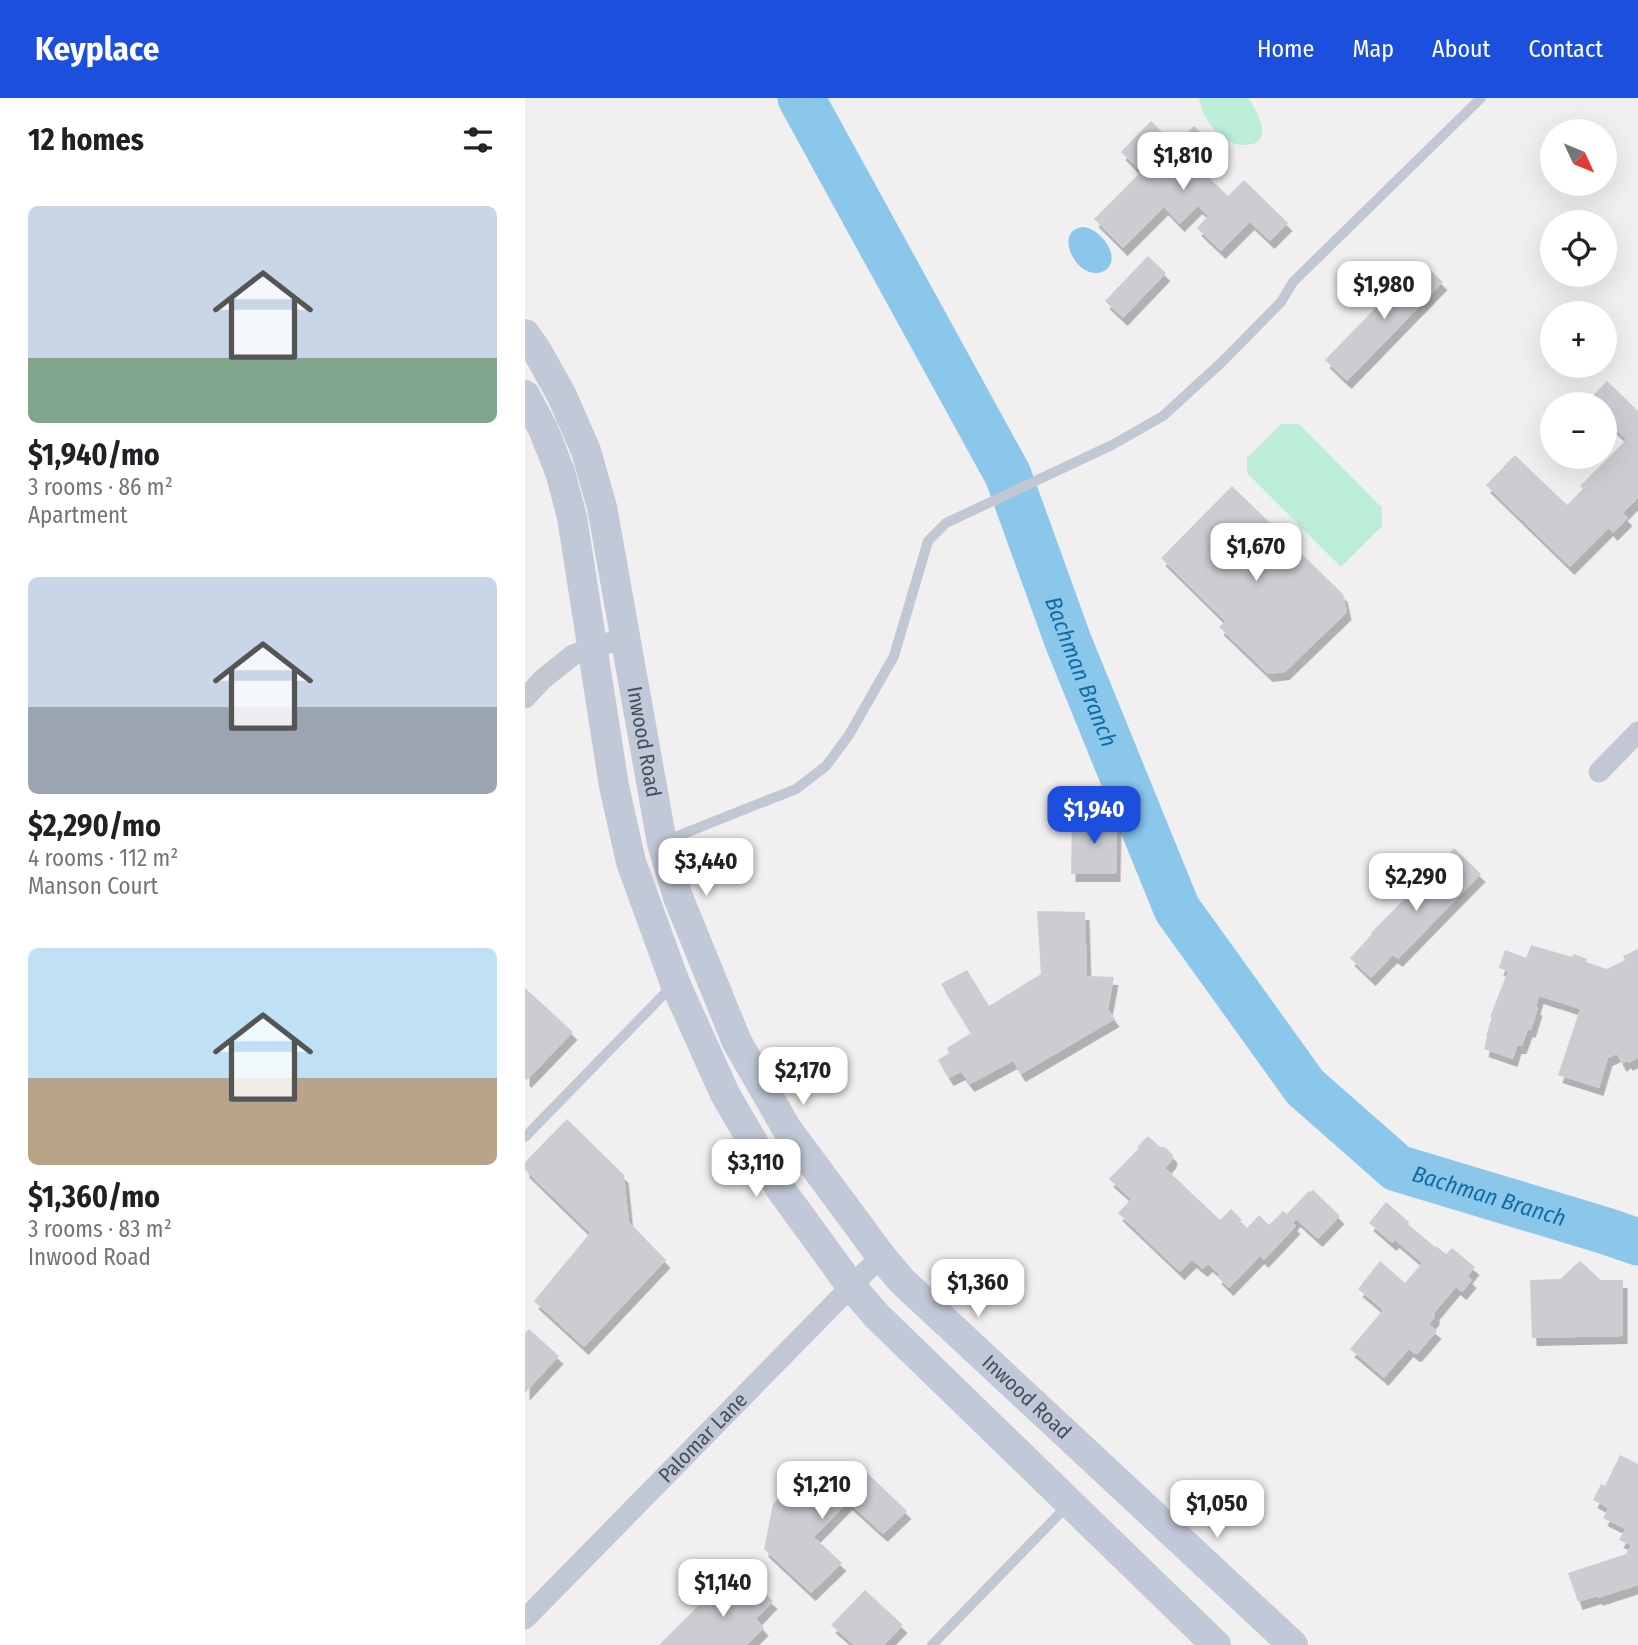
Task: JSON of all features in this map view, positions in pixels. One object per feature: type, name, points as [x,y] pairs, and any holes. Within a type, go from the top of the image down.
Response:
[{"type":"main road","name":"Inwood Road","points":[[525,334],[562,396],[586,451],[601,507],[662,843],[678,897],[737,1042],[787,1129],[902,1281],[1293,1645]]},
{"type":"main road","name":"Inwood Road","points":[[525,394],[560,472],[569,506],[614,786],[631,862],[675,983],[725,1094],[772,1175],[851,1286],[877,1316],[1216,1645]]},
{"type":"main road","points":[[675,983],[706,968]]},
{"type":"street","points":[[525,698],[543,679],[573,655],[625,637]]},
{"type":"street","points":[[1599,772],[1638,732]]},
{"type":"street","name":"Palomar Lane","points":[[525,1619],[881,1256]]},
{"type":"lane","points":[[662,843],[796,789],[826,766],[849,735],[894,656],[928,541],[946,523],[1112,445],[1163,416],[1222,362],[1281,302],[1293,282],[1481,98]]},
{"type":"lane","points":[[525,1137],[675,983]]},
{"type":"lane","points":[[932,1645],[1069,1504]]},
{"type":"green space","points":[[1199,98],[1248,98],[1262,126],[1260,139],[1246,145],[1229,141],[1209,122]]},
{"type":"green space","points":[[1281,424],[1299,424],[1382,508],[1382,526],[1341,567],[1247,473],[1247,458]]},
{"type":"water","points":[[1083,227],[1097,233],[1108,246],[1112,260],[1104,271],[1094,273],[1085,270],[1077,264],[1072,255],[1069,237],[1074,230]]},
{"type":"building","points":[[1151,121],[1175,145],[1194,126],[1215,146],[1196,165],[1228,196],[1244,180],[1288,223],[1270,241],[1250,222],[1221,251],[1197,228],[1208,216],[1198,206],[1180,224],[1164,207],[1123,248],[1094,219],[1141,172],[1121,152]]},
{"type":"building","points":[[1148,256],[1166,273],[1123,318],[1105,301]]},
{"type":"building","points":[[1421,261],[1443,282],[1347,381],[1325,360]]},
{"type":"building","points":[[1607,381],[1638,411],[1638,498],[1623,513],[1628,518],[1613,533],[1609,528],[1570,567],[1486,485],[1515,455],[1567,505],[1583,489],[1580,486],[1597,469],[1617,469],[1617,449],[1626,440],[1617,431],[1617,392],[1597,392]]},
{"type":"building","points":[[1232,486],[1343,594],[1347,612],[1285,672],[1268,674],[1219,627],[1225,621],[1161,558]]},
{"type":"building","points":[[1072,817],[1117,818],[1116,874],[1071,874]]},
{"type":"building","points":[[1454,848],[1481,874],[1398,959],[1393,955],[1371,978],[1350,958]]},
{"type":"building","points":[[1037,911],[1085,912],[1087,976],[1114,977],[1108,1009],[1115,1019],[1021,1074],[1013,1061],[970,1084],[961,1072],[949,1078],[938,1060],[949,1053],[947,1048],[971,1033],[941,984],[967,970],[989,1006],[1041,974]]},
{"type":"building","points":[[1531,945],[1572,957],[1574,954],[1587,959],[1586,962],[1607,969],[1625,960],[1623,956],[1638,949],[1638,1058],[1622,1064],[1617,1054],[1608,1058],[1599,1088],[1558,1075],[1580,1009],[1539,996],[1531,1030],[1528,1029],[1522,1046],[1517,1046],[1513,1059],[1484,1049],[1490,1017],[1508,971],[1499,968],[1505,950],[1526,958]]},
{"type":"building","points":[[525,988],[573,1032],[527,1080],[525,1078]]},
{"type":"building","points":[[567,1119],[624,1175],[629,1222],[666,1260],[584,1347],[534,1301],[590,1233],[525,1170],[525,1162]]},
{"type":"building","points":[[1148,1136],[1173,1155],[1165,1168],[1220,1220],[1231,1209],[1242,1220],[1239,1222],[1246,1229],[1259,1215],[1269,1225],[1283,1211],[1287,1214],[1313,1190],[1340,1216],[1318,1239],[1296,1219],[1293,1223],[1296,1226],[1264,1260],[1260,1256],[1229,1288],[1208,1264],[1203,1269],[1192,1260],[1180,1272],[1118,1213],[1131,1199],[1109,1179]]},
{"type":"building","points":[[1386,1202],[1435,1247],[1446,1254],[1452,1248],[1475,1267],[1468,1276],[1472,1280],[1462,1292],[1456,1287],[1435,1312],[1435,1317],[1429,1324],[1437,1331],[1418,1353],[1415,1354],[1409,1349],[1384,1378],[1350,1349],[1383,1310],[1358,1289],[1380,1261],[1405,1283],[1422,1263],[1395,1240],[1392,1243],[1369,1223]]},
{"type":"building","points":[[1580,1261],[1601,1280],[1623,1280],[1623,1336],[1532,1338],[1530,1280],[1560,1279]]},
{"type":"building","points":[[529,1329],[559,1356],[525,1393],[525,1333]]},
{"type":"building","points":[[1620,1455],[1638,1464],[1638,1585],[1578,1602],[1568,1573],[1626,1554],[1631,1545],[1619,1540],[1625,1529],[1603,1518],[1608,1508],[1593,1500],[1601,1484],[1605,1486]]},
{"type":"building","points":[[817,1460],[846,1489],[865,1471],[907,1511],[883,1534],[848,1502],[814,1537],[842,1563],[811,1593],[764,1549],[773,1504]]},
{"type":"building","points":[[748,1578],[773,1601],[756,1619],[764,1628],[747,1645],[659,1645],[718,1586],[728,1597]]},
{"type":"building","points":[[865,1590],[903,1625],[884,1645],[854,1645],[831,1625]]},
{"type":"waterway","name":"Bachman Branch","points":[[801,98],[1008,475],[1068,641],[1177,909],[1305,1087],[1397,1168],[1638,1242]]}]
